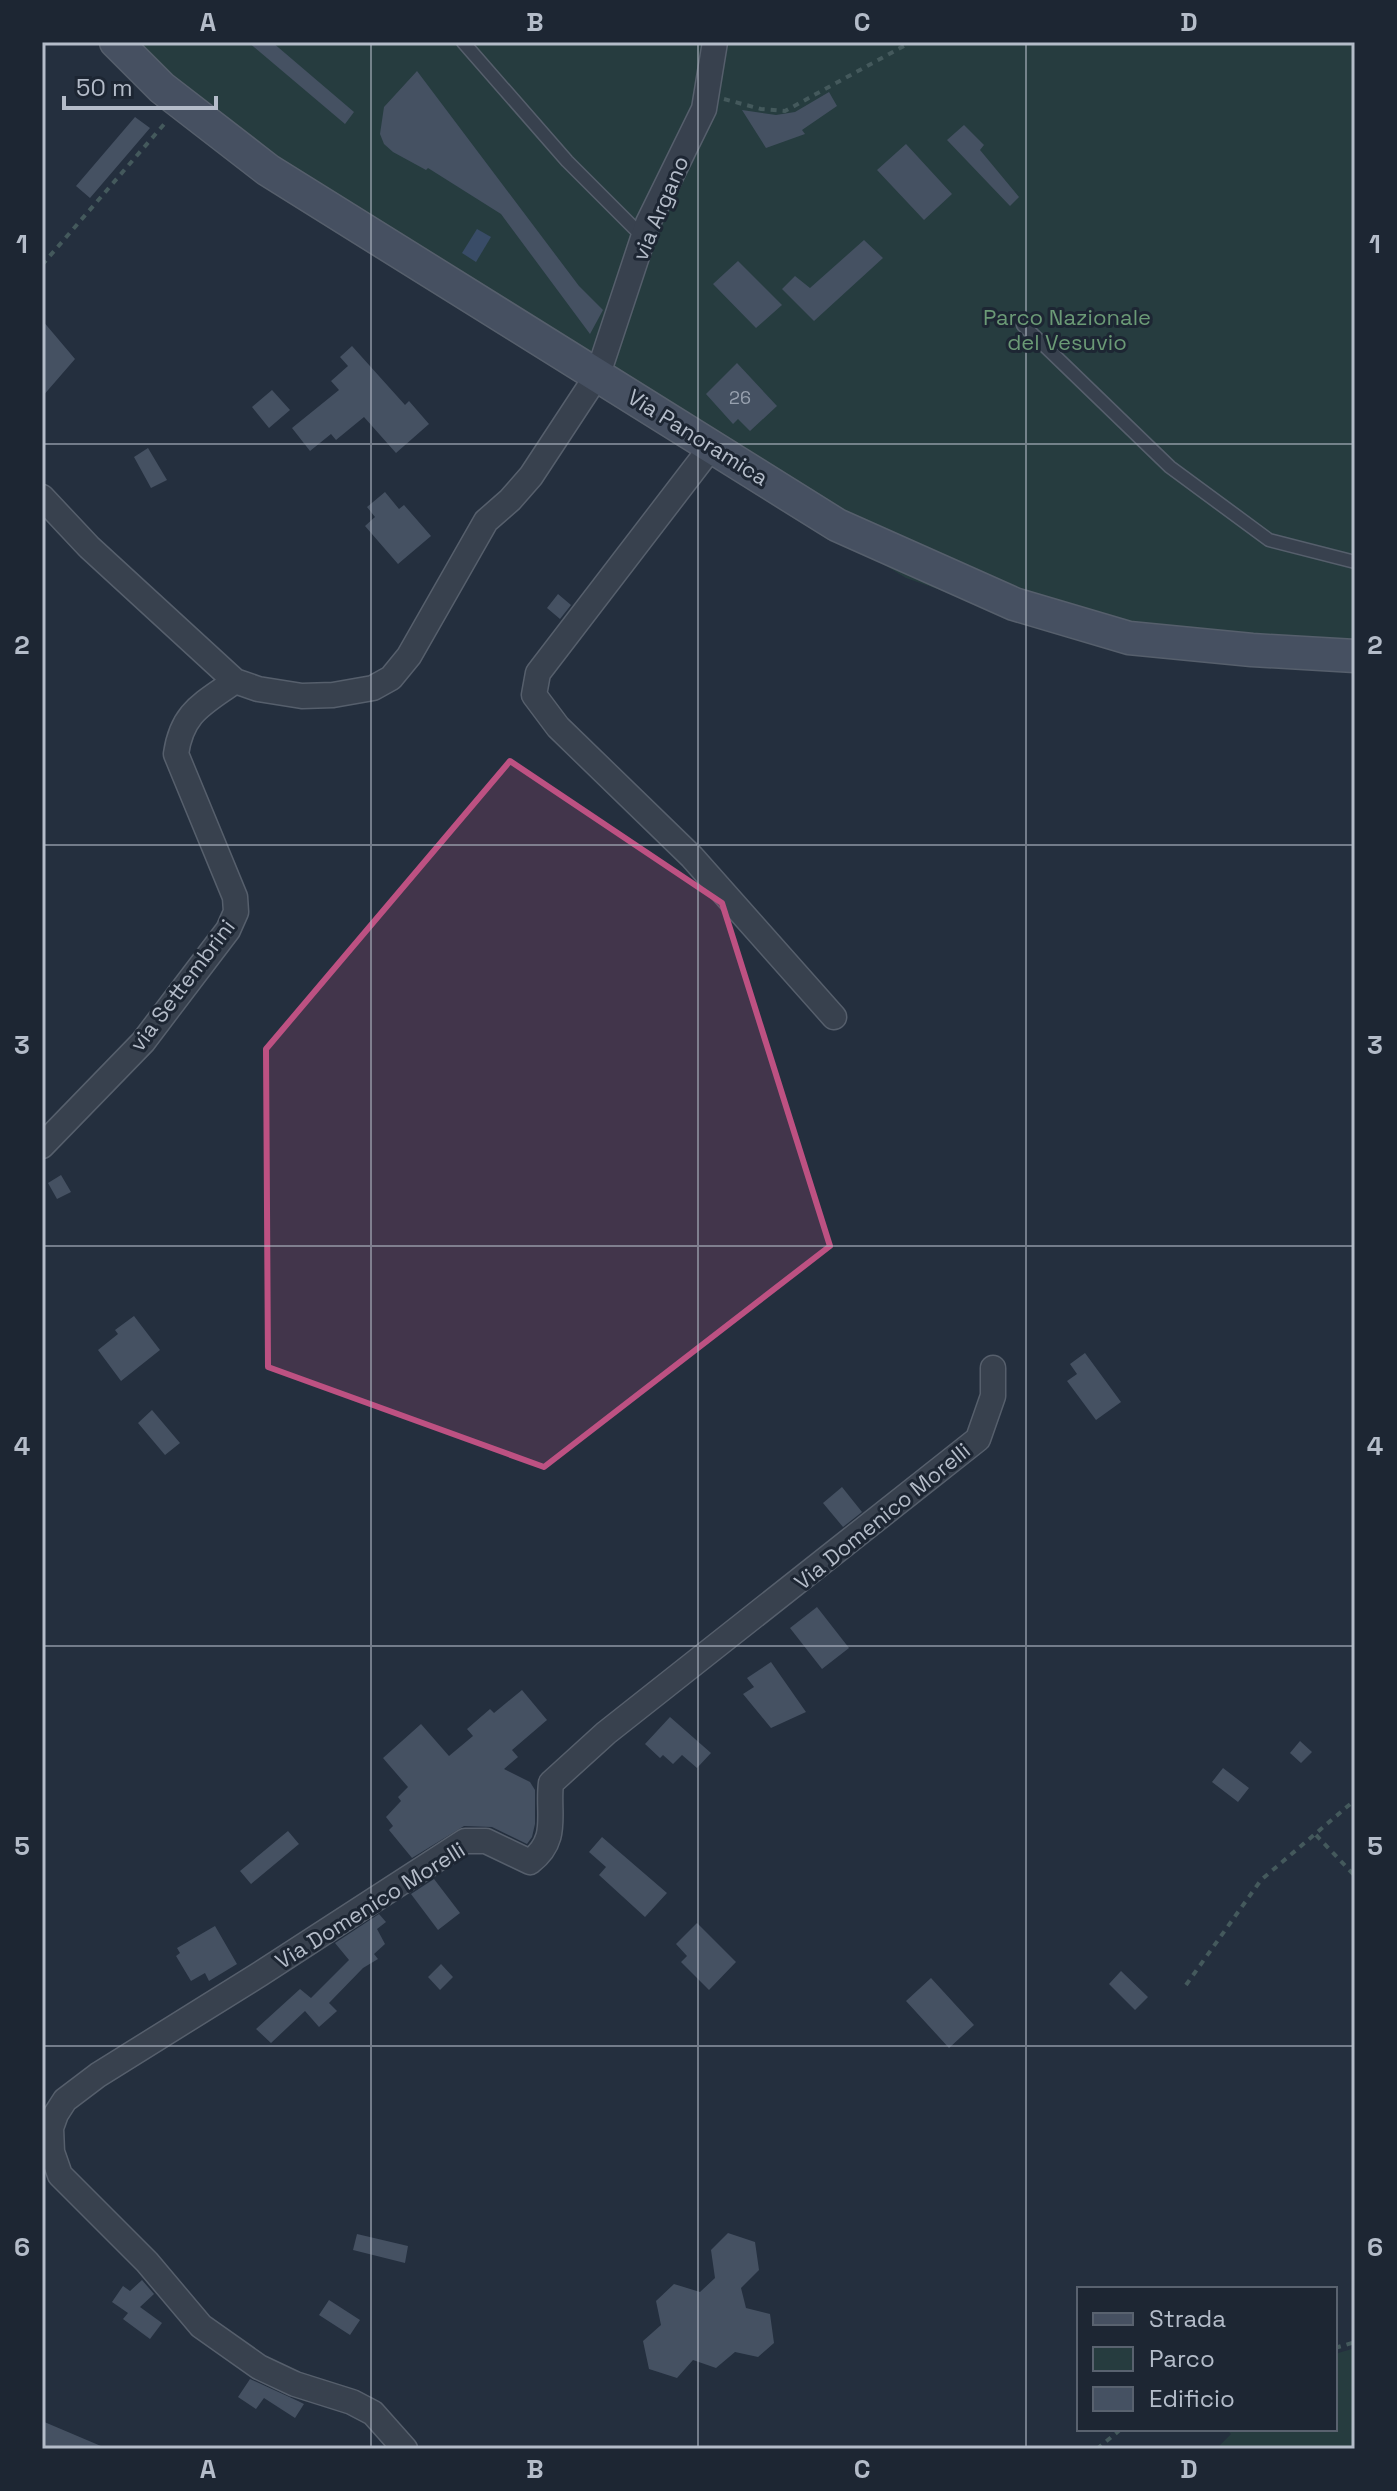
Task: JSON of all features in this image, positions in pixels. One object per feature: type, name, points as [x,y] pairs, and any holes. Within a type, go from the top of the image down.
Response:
[{"type":"street","name":"Via Panoramica","points":[[116,42],[162,88],[268,170],[837,525],[1014,604],[1129,638],[1355,656]]},
{"type":"street","name":"via Argano","points":[[598,374],[648,223],[704,109],[715,42]]},
{"type":"street","points":[[42,497],[89,547],[235,681],[258,689],[302,696],[333,695],[373,688],[391,678],[409,656],[486,521],[531,476],[598,374]]},
{"type":"street","points":[[712,446],[538,673],[534,695],[558,727],[692,857],[834,1017]]},
{"type":"street","name":"via Settembrini","points":[[45,1136],[143,1042],[228,930],[236,912],[235,897],[176,754],[179,732],[193,712],[235,681]]},
{"type":"street","name":"Via Domenico Morelli","points":[[405,2449],[373,2413],[259,2367],[201,2326],[147,2262],[60,2175],[52,2152],[51,2128],[56,2114],[65,2100],[98,2075],[465,1841],[486,1841],[530,1862],[537,1857],[546,1847],[550,1835],[551,1783],[606,1733],[978,1439],[993,1396],[993,1368]]},
{"type":"lane","points":[[463,42],[567,161],[644,238]]},
{"type":"lane","points":[[1023,325],[1170,467],[1269,540],[1355,562]]},
{"type":"path","points":[[707,95],[761,109],[785,111],[911,42]]},
{"type":"path","points":[[42,265],[182,103]]},
{"type":"path","points":[[1186,1985],[1261,1880],[1355,1800]]},
{"type":"path","points":[[1316,1835],[1355,1876]]},
{"type":"path","points":[[1097,2449],[1119,2431]]},
{"type":"highlighted area","points":[[510,761],[722,903],[830,1246],[544,1467],[268,1367],[266,1049]]},
{"type":"green space","name":"Parco Nazionale del Vesuvio","points":[[96,42],[1355,42],[1355,671],[1077,638],[906,578],[668,434],[241,165]]},
{"type":"green space","points":[[1355,2348],[1355,2449],[1216,2449],[1231,2434],[1228,2431],[1337,2431],[1337,2353]]},
{"type":"water","points":[[477,229],[491,237],[476,262],[462,253]]},
{"type":"building","points":[[248,42],[272,42],[354,112],[345,124]]},
{"type":"building","points":[[417,71],[579,286],[603,310],[590,334],[501,214],[384,144],[380,134],[384,107]]},
{"type":"building","points":[[829,92],[837,106],[802,130],[805,134],[766,148],[742,110],[776,115],[795,112]]},
{"type":"building","points":[[135,117],[150,128],[90,198],[76,186]]},
{"type":"building","points":[[964,125],[984,145],[980,150],[1019,197],[1010,206],[947,140]]},
{"type":"building","points":[[906,144],[952,194],[924,220],[877,170]]},
{"type":"building","points":[[864,240],[883,258],[814,321],[782,289],[795,276],[810,288]]},
{"type":"building","points":[[738,261],[782,305],[756,328],[713,284]]},
{"type":"building","points":[[42,320],[75,359],[42,397]]},
{"type":"building","points":[[352,346],[405,405],[409,401],[429,424],[396,453],[364,417],[336,440],[331,434],[310,451],[292,428],[339,390],[331,381],[348,366],[340,357]]},
{"type":"building","points":[[737,363],[777,406],[750,431],[738,419],[733,424],[706,394]]},
{"type":"building","points":[[272,390],[290,410],[269,428],[252,407]]},
{"type":"building","points":[[148,448],[167,480],[151,488],[134,457]]},
{"type":"building","points":[[385,492],[399,509],[404,505],[431,536],[398,564],[365,526],[375,517],[367,507]]},
{"type":"building","points":[[558,594],[571,605],[560,619],[547,608]]},
{"type":"building","points":[[61,1175],[71,1192],[57,1199],[48,1183]]},
{"type":"building","points":[[134,1316],[160,1350],[121,1381],[98,1350],[118,1334],[115,1330]]},
{"type":"building","points":[[1085,1353],[1121,1402],[1096,1420],[1067,1381],[1077,1374],[1070,1364]]},
{"type":"building","points":[[152,1410],[180,1443],[165,1455],[138,1423]]},
{"type":"building","points":[[842,1487],[862,1512],[843,1527],[823,1503]]},
{"type":"building","points":[[817,1607],[849,1648],[822,1669],[790,1628]]},
{"type":"building","points":[[771,1662],[806,1712],[771,1728],[743,1694],[754,1687],[747,1678]]},
{"type":"building","points":[[522,1690],[547,1720],[512,1750],[518,1757],[504,1769],[530,1782],[535,1790],[532,1837],[527,1844],[492,1827],[464,1826],[412,1858],[389,1830],[393,1826],[386,1817],[401,1801],[398,1797],[408,1787],[383,1758],[421,1724],[449,1756],[473,1736],[467,1729],[490,1709],[494,1713]]},
{"type":"building","points":[[670,1717],[711,1753],[697,1768],[682,1755],[673,1764],[663,1755],[660,1758],[645,1744]]},
{"type":"building","points":[[1300,1741],[1312,1752],[1301,1763],[1290,1753]]},
{"type":"building","points":[[1223,1768],[1249,1788],[1238,1802],[1212,1782]]},
{"type":"building","points":[[288,1831],[299,1844],[251,1884],[240,1871]]},
{"type":"building","points":[[602,1837],[667,1893],[645,1917],[599,1875],[606,1867],[589,1852]]},
{"type":"building","points":[[434,1879],[460,1913],[438,1930],[411,1894]]},
{"type":"building","points":[[379,1914],[386,1922],[377,1929],[385,1944],[374,1954],[378,1959],[363,1968],[329,2003],[337,2011],[319,2027],[305,2011],[271,2043],[256,2029],[300,1989],[311,1998],[349,1960],[335,1943]]},
{"type":"building","points":[[697,1923],[736,1962],[709,1990],[681,1962],[687,1956],[676,1944]]},
{"type":"building","points":[[215,1926],[237,1964],[209,1981],[205,1973],[191,1981],[176,1956],[180,1953],[177,1948]]},
{"type":"building","points":[[441,1964],[453,1977],[440,1990],[428,1977]]},
{"type":"building","points":[[1121,1971],[1148,1997],[1135,2010],[1109,1984]]},
{"type":"building","points":[[931,1978],[974,2025],[949,2048],[906,2001]]},
{"type":"building","points":[[728,2233],[755,2242],[759,2270],[741,2288],[746,2308],[770,2314],[774,2343],[758,2357],[735,2352],[716,2368],[693,2360],[677,2378],[649,2369],[643,2341],[661,2325],[656,2301],[674,2284],[700,2292],[715,2278],[711,2250]]},
{"type":"building","points":[[357,2234],[408,2246],[405,2263],[353,2250]]},
{"type":"building","points":[[142,2280],[154,2294],[140,2307],[162,2323],[150,2339],[123,2319],[128,2313],[112,2302],[123,2286],[130,2291]]},
{"type":"building","points":[[329,2300],[360,2320],[350,2335],[319,2315]]},
{"type":"building","points":[[250,2379],[304,2404],[295,2418],[264,2398],[256,2409],[238,2397]]},
{"type":"building","points":[[42,2421],[108,2449],[42,2449]]}]
